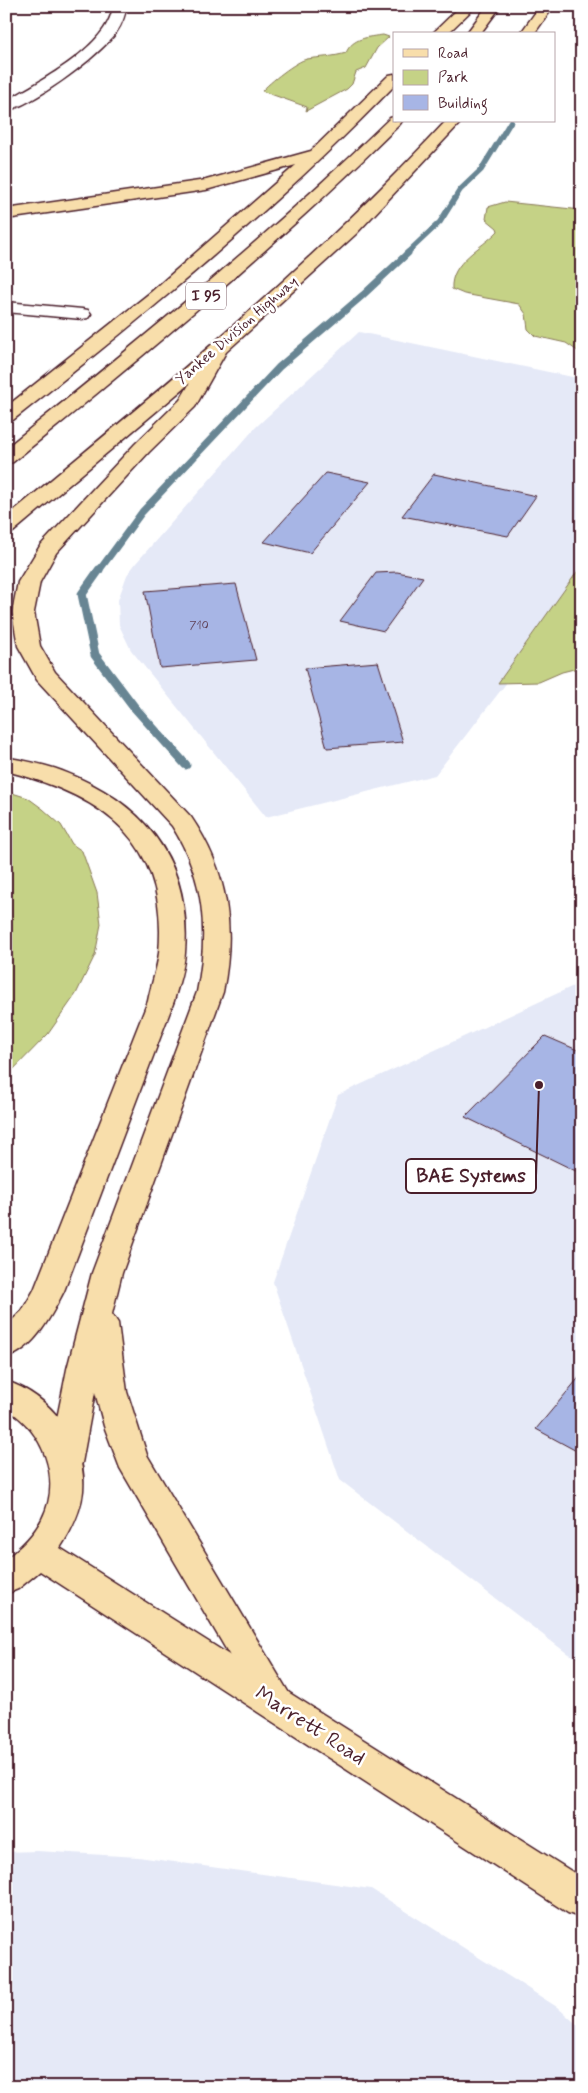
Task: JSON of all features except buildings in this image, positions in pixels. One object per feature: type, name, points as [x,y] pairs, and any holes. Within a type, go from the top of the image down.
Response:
[{"type":"main road","points":[[441,32],[469,6]]},
{"type":"main road","points":[[474,32],[494,6]]},
{"type":"main road","points":[[528,32],[547,6]]},
{"type":"main road","points":[[6,416],[184,274],[319,153],[393,79]]},
{"type":"main road","name":"I 95","points":[[6,458],[249,260],[331,185],[394,122]]},
{"type":"main road","name":"Yankee Division Highway","points":[[6,528],[220,347],[358,222],[454,122]]},
{"type":"main road","points":[[6,214],[213,184],[261,172],[319,153]]},
{"type":"main road","points":[[6,1579],[38,1552],[53,1531],[63,1508],[66,1485],[65,1463],[103,1288],[210,992],[217,960],[218,921],[209,874],[197,845],[182,822],[58,692],[35,660],[24,626],[24,597],[32,574],[47,550],[142,448],[188,403],[220,347]]},
{"type":"main road","points":[[6,764],[46,773],[80,787],[108,803],[131,821],[147,840],[158,859],[168,886],[174,928],[171,962],[160,1001],[49,1290],[33,1319],[6,1346]]},
{"type":"main road","points":[[103,1288],[103,1339],[108,1383],[121,1434],[132,1459],[278,1705]]},
{"type":"main road","points":[[6,1394],[31,1409],[47,1424],[58,1443],[65,1463]]},
{"type":"main road","name":"Marrett Road","points":[[38,1552],[582,1900]]},
{"type":"street","points":[[6,107],[58,77],[90,51],[118,21],[119,10],[114,6]]},
{"type":"street","points":[[6,307],[82,314]]},
{"type":"shaded area","points":[[359,332],[582,379],[582,586],[435,775],[266,817],[131,650],[119,625],[118,600],[127,575],[136,563],[256,427]]},
{"type":"shaded area","points":[[582,982],[582,1660],[568,1654],[340,1480],[273,1282],[338,1095]]},
{"type":"shaded area","points":[[37,1851],[138,1857],[371,1889],[557,2007],[582,2029],[582,2087],[6,2087],[6,1852]]},
{"type":"green space","points":[[383,35],[389,37],[377,48],[366,68],[356,72],[352,84],[347,89],[306,111],[307,107],[262,91],[283,73],[302,61],[346,53],[356,41]]},
{"type":"green space","points":[[505,202],[582,210],[582,354],[566,343],[535,336],[528,329],[526,314],[519,304],[464,294],[452,289],[453,279],[461,263],[498,231],[486,219],[488,207]]},
{"type":"green space","points":[[582,565],[582,667],[562,672],[539,682],[498,683]]},
{"type":"green space","points":[[6,791],[28,798],[43,809],[61,825],[72,844],[82,851],[97,893],[101,924],[95,955],[76,994],[48,1034],[6,1077]]},
{"type":"waterway","points":[[406,254],[440,222],[460,190],[481,170],[510,122]]},
{"type":"waterway","points":[[98,572],[142,512],[279,367],[363,295],[408,253]]},
{"type":"waterway","points":[[99,570],[82,594],[95,655],[135,708],[186,765]]},
{"type":"place","name":"BAE Systems","points":[[539,1085]]}]
